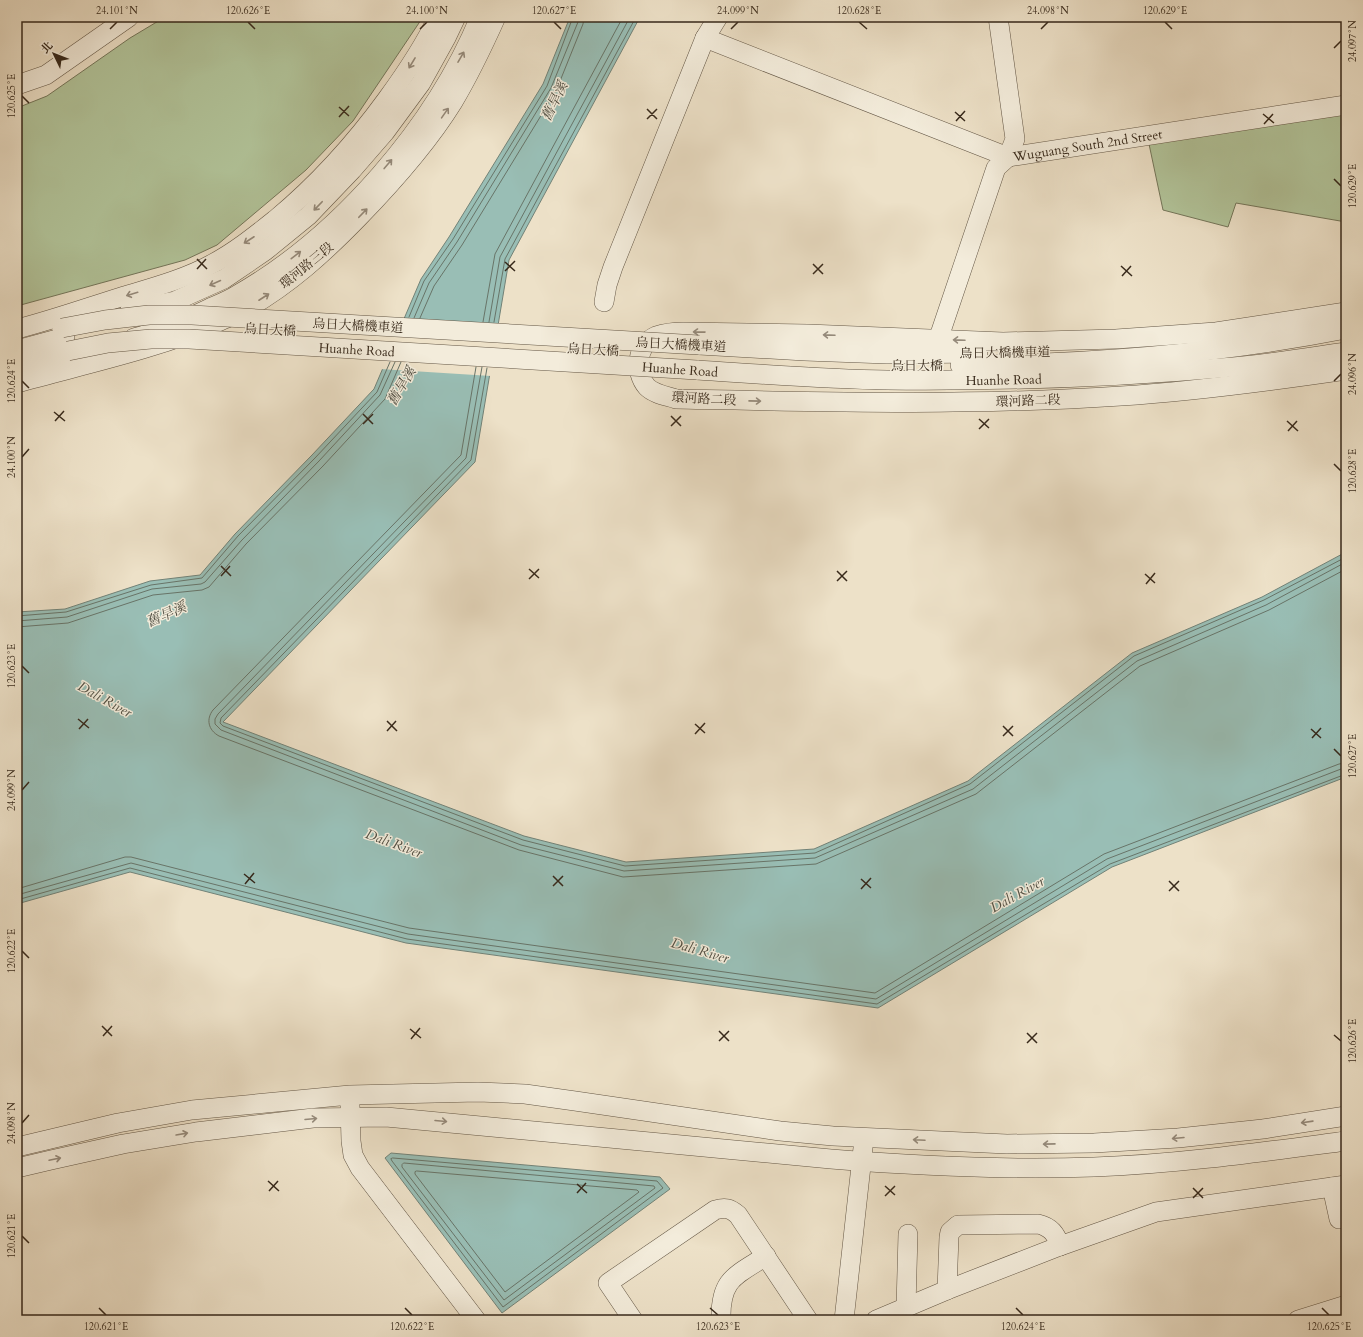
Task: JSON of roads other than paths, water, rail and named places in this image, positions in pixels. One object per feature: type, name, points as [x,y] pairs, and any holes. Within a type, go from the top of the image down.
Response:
[{"type":"street","points":[[17,85],[46,75],[130,17]]},
{"type":"street","points":[[17,329],[61,317],[166,283],[212,264],[254,237],[294,204],[340,159],[406,74],[429,36],[438,17]]},
{"type":"street","points":[[61,317],[110,315],[175,301],[224,279],[265,251],[308,216],[352,170],[385,132],[421,83],[456,17]]},
{"type":"street","name":"環河路三段","points":[[17,371],[139,337],[188,318],[236,296],[277,270],[325,231],[369,186],[406,143],[438,97],[468,44],[480,17]]},
{"type":"street","name":"環河路三段","points":[[17,383],[143,349],[196,332],[246,309],[294,278],[335,242],[380,195],[418,151],[452,102],[481,51],[496,17]]},
{"type":"street","points":[[604,302],[607,285],[613,267],[705,38],[718,17]]},
{"type":"street","points":[[938,340],[996,168],[1008,157],[1015,138],[998,17]]},
{"type":"street","name":"Wuguang South 2nd Street","points":[[705,38],[1008,157],[1346,105]]},
{"type":"street","name":"環河路二段","points":[[1346,312],[1216,332],[1124,339],[1003,342],[808,334],[666,333],[654,337],[643,347],[638,362],[641,377],[648,388],[661,395],[676,399],[803,402],[1008,401],[1121,396],[1224,388],[1346,370]]},
{"type":"street","name":"烏日大橋機車道","points":[[17,340],[62,328],[104,320],[149,315],[192,315],[805,370],[1005,390],[1120,386],[1222,377],[1295,368],[1346,366]]},
{"type":"street","name":"烏日大橋機車道","points":[[17,376],[110,352],[150,348],[188,348],[805,370],[887,354],[1004,353],[1118,349],[1218,341],[1290,331],[1346,315]]},
{"type":"street","name":"烏日大橋","points":[[17,350],[65,337],[105,329],[146,325],[190,325],[805,370],[887,365],[1221,359]]},
{"type":"street","points":[[1221,359],[1290,340],[1346,329]]},
{"type":"street","name":"Huanhe Road","points":[[17,365],[68,351],[108,343],[151,339],[189,339],[805,370]]},
{"type":"street","points":[[1221,359],[1346,352]]},
{"type":"street","points":[[17,1147],[118,1123],[192,1110],[350,1095],[478,1092],[525,1094],[780,1131],[864,1138],[1007,1144],[1094,1144],[1178,1138],[1263,1129],[1346,1116]]},
{"type":"street","points":[[350,1095],[351,1141],[353,1156],[360,1168],[476,1320]]},
{"type":"street","points":[[17,1168],[123,1144],[196,1132],[314,1118],[386,1117],[862,1162],[1007,1168],[1094,1167],[1188,1160],[1346,1141]]},
{"type":"street","points":[[844,1320],[864,1138]]},
{"type":"street","points":[[876,1320],[947,1290],[1060,1246],[1156,1212],[1339,1186],[1339,1219]]},
{"type":"street","points":[[632,1320],[608,1283],[715,1210],[722,1208],[728,1208],[734,1211],[738,1216],[808,1320]]},
{"type":"street","points":[[947,1290],[949,1237],[950,1232],[958,1225],[1045,1225],[1054,1232],[1060,1246]]},
{"type":"street","points":[[906,1307],[908,1234]]},
{"type":"street","points":[[720,1320],[723,1293],[732,1278],[766,1256]]},
{"type":"street","points":[[1298,1320],[1346,1305]]},
{"type":"water","points":[[570,17],[640,17],[509,260],[475,462],[223,722],[524,836],[626,862],[814,849],[968,781],[1132,653],[1262,597],[1346,552],[1346,777],[1112,867],[878,1008],[406,943],[130,872],[17,904],[17,612],[65,609],[150,581],[200,575],[235,534],[374,389],[421,279],[449,237],[543,84]]},
{"type":"water","points":[[391,1153],[660,1177],[670,1189],[502,1313],[385,1158]]},
{"type":"water label","name":"舊旱溪","points":[[554,101]]},
{"type":"water label","name":"舊旱溪","points":[[401,386]]},
{"type":"water label","name":"舊旱溪","points":[[166,614]]},
{"type":"water label","name":"Dali River","points":[[105,699]]},
{"type":"water label","name":"Dali River","points":[[394,843]]},
{"type":"water label","name":"Dali River","points":[[1017,894]]},
{"type":"water label","name":"Dali River","points":[[700,950]]}]
